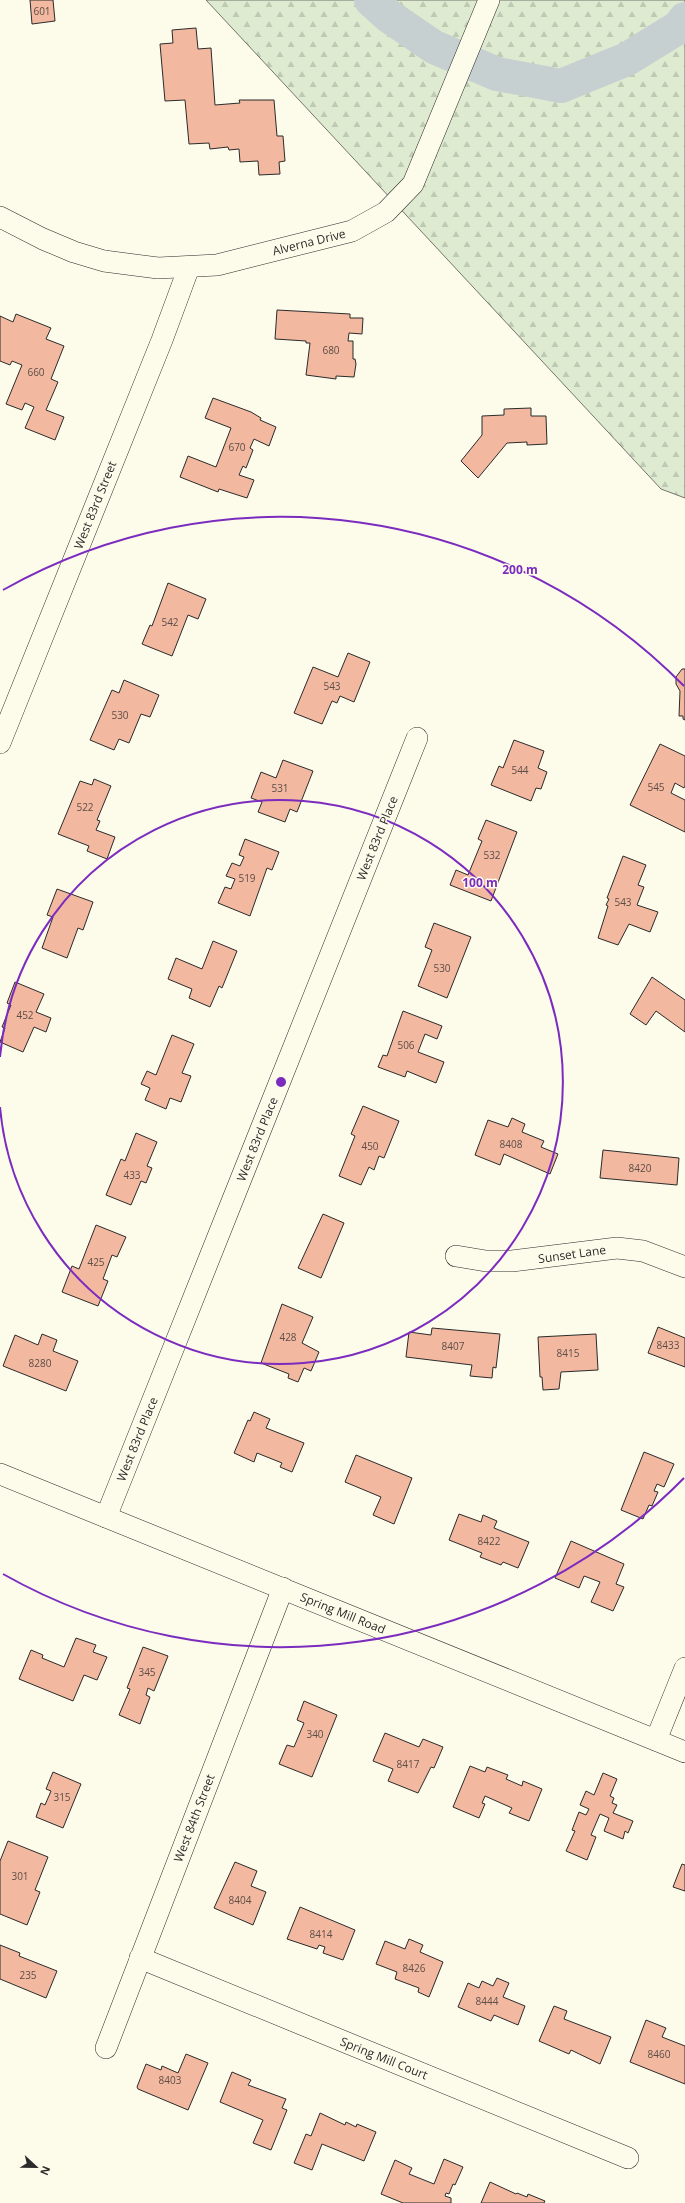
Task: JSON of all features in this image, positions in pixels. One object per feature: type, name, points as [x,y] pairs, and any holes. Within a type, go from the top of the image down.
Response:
[{"type":"street","name":"Alverna Drive","points":[[0,217],[43,239],[89,257],[134,266],[189,267],[227,263],[352,231],[373,221],[396,203],[413,184],[442,118],[489,0]]},
{"type":"street","name":"West 83rd Street","points":[[0,743],[162,340],[189,267]]},
{"type":"street","name":"West 83rd Place","points":[[106,1517],[417,738]]},
{"type":"street","name":"Sunset Lane","points":[[456,1256],[486,1261],[512,1261],[617,1248],[643,1251],[685,1267]]},
{"type":"street","name":"Spring Mill Road","points":[[0,1474],[685,1752]]},
{"type":"street","name":"West 84th Street","points":[[106,2048],[283,1588]]},
{"type":"street","points":[[656,1740],[685,1668]]},
{"type":"street","name":"Spring Mill Court","points":[[140,1958],[628,2158]]},
{"type":"green space","points":[[206,0],[685,0],[685,498],[661,489]]},
{"type":"building","points":[[30,0],[53,0],[55,21],[32,24]]},
{"type":"building","points":[[196,28],[198,49],[211,48],[215,105],[240,103],[239,100],[274,100],[277,136],[283,136],[285,161],[279,162],[280,174],[259,175],[258,161],[240,162],[239,149],[229,150],[228,147],[210,149],[209,143],[189,144],[185,100],[165,101],[160,44],[173,43],[172,30]]},
{"type":"building","points":[[277,310],[350,314],[350,318],[363,318],[362,334],[349,333],[348,341],[353,341],[353,359],[355,359],[356,364],[354,377],[336,376],[336,379],[306,375],[310,343],[306,343],[306,341],[275,339]]},
{"type":"building","points":[[16,314],[51,328],[46,339],[64,346],[51,379],[58,382],[46,410],[64,417],[55,440],[25,428],[34,407],[25,403],[22,410],[6,404],[22,365],[12,361],[10,365],[0,361],[0,316],[13,322]]},
{"type":"building","points":[[213,398],[251,412],[261,418],[260,420],[276,427],[269,446],[254,439],[250,448],[253,450],[246,468],[243,466],[239,475],[254,480],[247,498],[219,489],[218,492],[180,477],[188,456],[216,467],[231,428],[205,418]]},
{"type":"building","points":[[531,408],[531,416],[546,416],[547,444],[527,445],[527,442],[507,443],[478,478],[461,461],[482,435],[482,416],[504,415],[504,409]]},
{"type":"building","points":[[168,583],[206,599],[198,619],[188,615],[172,656],[142,644],[150,625],[152,626]]},
{"type":"building","points":[[348,653],[370,662],[354,702],[340,696],[337,703],[332,701],[322,724],[294,713],[313,667],[338,677]]},
{"type":"building","points":[[682,669],[685,669],[685,720],[683,719],[683,716],[679,716],[680,691],[676,684],[676,677]]},
{"type":"building","points":[[124,680],[159,695],[150,717],[141,714],[129,743],[119,739],[114,750],[90,740],[112,690],[119,693]]},
{"type":"building","points":[[514,740],[544,751],[538,768],[547,772],[541,789],[536,788],[531,801],[491,785],[499,766],[503,768]]},
{"type":"building","points":[[660,744],[685,756],[685,786],[684,788],[675,783],[671,793],[685,800],[685,832],[630,805]]},
{"type":"building","points":[[283,760],[313,771],[297,812],[290,809],[285,822],[258,812],[262,802],[251,798],[261,772],[276,778]]},
{"type":"building","points":[[94,779],[111,786],[97,820],[100,821],[96,830],[115,837],[107,859],[87,851],[89,846],[58,834],[80,781],[92,785]]},
{"type":"building","points":[[486,820],[517,832],[491,901],[450,885],[456,870],[468,875],[482,841],[478,839]]},
{"type":"building","points":[[245,839],[279,852],[272,870],[267,868],[250,916],[218,903],[225,887],[231,889],[235,879],[226,876],[232,863],[240,866],[244,857],[239,855]]},
{"type":"building","points":[[623,856],[646,865],[638,885],[644,887],[637,905],[658,912],[650,932],[629,924],[618,945],[598,938],[608,906],[606,905],[609,899],[607,898]]},
{"type":"building","points":[[57,889],[93,902],[83,930],[78,928],[67,958],[42,948],[53,917],[47,915]]},
{"type":"building","points":[[434,923],[471,937],[447,998],[418,986],[432,950],[425,947]]},
{"type":"building","points":[[213,941],[237,951],[222,988],[219,986],[210,1007],[189,998],[192,989],[168,979],[176,958],[202,969]]},
{"type":"building","points":[[652,977],[685,1000],[685,1032],[656,1011],[646,1025],[630,1014]]},
{"type":"building","points":[[15,982],[44,994],[36,1012],[51,1018],[46,1032],[34,1027],[23,1052],[0,1042],[5,1028],[2,1027],[11,1005],[7,1003]]},
{"type":"building","points":[[403,1011],[442,1026],[437,1039],[425,1034],[418,1052],[444,1062],[436,1083],[407,1071],[405,1077],[378,1067],[383,1055],[387,1056]]},
{"type":"building","points":[[172,1035],[194,1044],[182,1073],[191,1076],[181,1102],[170,1098],[166,1109],[145,1100],[150,1088],[141,1084],[147,1071],[156,1075]]},
{"type":"building","points":[[363,1106],[399,1121],[384,1158],[379,1156],[374,1170],[369,1167],[361,1185],[339,1176],[355,1136],[351,1134]]},
{"type":"building","points":[[512,1118],[525,1124],[522,1132],[544,1141],[541,1147],[558,1154],[550,1174],[504,1154],[500,1165],[475,1155],[488,1120],[508,1127]]},
{"type":"building","points":[[136,1133],[157,1142],[147,1166],[152,1168],[146,1183],[141,1181],[131,1205],[106,1195],[121,1159],[125,1161]]},
{"type":"building","points":[[603,1150],[679,1158],[677,1185],[600,1178]]},
{"type":"building","points":[[323,1214],[344,1223],[321,1278],[298,1268]]},
{"type":"building","points":[[96,1225],[126,1237],[117,1257],[112,1255],[103,1279],[108,1281],[98,1306],[62,1292],[72,1266],[79,1269]]},
{"type":"building","points":[[282,1304],[313,1317],[302,1343],[319,1352],[311,1371],[304,1368],[298,1382],[288,1378],[289,1374],[261,1363]]},
{"type":"building","points":[[658,1327],[685,1338],[685,1367],[648,1353]]},
{"type":"building","points":[[432,1328],[500,1334],[496,1368],[493,1367],[492,1378],[470,1376],[472,1365],[406,1357],[409,1332],[431,1335]]},
{"type":"building","points":[[42,1334],[57,1340],[53,1351],[78,1361],[66,1391],[3,1366],[15,1335],[38,1345]]},
{"type":"building","points":[[596,1334],[598,1370],[561,1372],[559,1389],[543,1390],[542,1377],[540,1377],[538,1337]]},
{"type":"building","points":[[254,1412],[270,1419],[266,1428],[304,1443],[292,1472],[280,1467],[282,1463],[257,1453],[254,1462],[234,1453],[248,1420],[250,1421]]},
{"type":"building","points":[[644,1452],[674,1464],[664,1487],[657,1484],[654,1491],[658,1492],[652,1506],[649,1505],[643,1519],[621,1510]]},
{"type":"building","points":[[356,1455],[412,1478],[394,1524],[373,1515],[381,1497],[345,1482]]},
{"type":"building","points":[[459,1514],[481,1522],[483,1515],[497,1521],[494,1528],[529,1542],[518,1568],[503,1562],[501,1565],[480,1557],[482,1553],[449,1540]]},
{"type":"building","points":[[571,1541],[624,1564],[616,1584],[624,1587],[613,1611],[591,1602],[600,1582],[584,1576],[579,1588],[555,1578]]},
{"type":"building","points":[[76,1638],[96,1645],[93,1652],[107,1657],[97,1680],[84,1675],[73,1701],[19,1679],[31,1650],[43,1655],[42,1658],[64,1667]]},
{"type":"building","points":[[143,1647],[168,1656],[154,1691],[148,1688],[146,1695],[150,1697],[140,1724],[119,1715],[130,1689],[127,1688]]},
{"type":"building","points":[[304,1701],[337,1715],[312,1777],[279,1764],[287,1745],[294,1747],[304,1723],[297,1720]]},
{"type":"building","points":[[385,1733],[419,1747],[423,1739],[443,1747],[434,1768],[431,1767],[418,1793],[388,1781],[393,1769],[373,1761]]},
{"type":"building","points":[[470,1766],[485,1772],[487,1767],[508,1775],[506,1779],[522,1786],[523,1781],[542,1789],[529,1821],[509,1813],[512,1808],[485,1796],[482,1803],[485,1804],[479,1818],[453,1807]]},
{"type":"building","points":[[53,1772],[81,1784],[63,1828],[36,1817],[41,1803],[45,1805],[51,1791],[46,1789]]},
{"type":"building","points":[[603,1773],[617,1779],[610,1796],[614,1798],[612,1803],[617,1805],[613,1813],[633,1821],[628,1833],[625,1831],[623,1839],[604,1831],[609,1818],[600,1814],[591,1835],[596,1837],[587,1860],[566,1851],[575,1831],[572,1830],[579,1812],[586,1815],[589,1809],[580,1805],[586,1791],[594,1795]]},
{"type":"building","points":[[8,1841],[48,1857],[35,1890],[40,1892],[27,1925],[0,1914],[0,1861]]},
{"type":"building","points":[[235,1862],[257,1871],[251,1886],[266,1892],[253,1925],[214,1908]]},
{"type":"building","points":[[682,1864],[685,1865],[685,1891],[673,1887]]},
{"type":"building","points":[[300,1907],[355,1930],[343,1960],[323,1953],[325,1947],[319,1945],[317,1949],[287,1939]]},
{"type":"building","points":[[409,1939],[423,1945],[420,1952],[443,1962],[429,1997],[418,1992],[419,1988],[395,1979],[397,1972],[376,1964],[385,1941],[405,1949]]},
{"type":"building","points":[[0,1945],[20,1953],[19,1956],[57,1971],[46,1998],[0,1979]]},
{"type":"building","points":[[497,1978],[509,1983],[503,1997],[525,2006],[518,2025],[494,2015],[491,2021],[458,2007],[468,1983],[479,1988],[482,1981],[493,1986]]},
{"type":"building","points":[[554,2006],[567,2011],[564,2019],[611,2037],[600,2064],[571,2050],[569,2054],[539,2041]]},
{"type":"building","points":[[646,2020],[666,2028],[662,2037],[685,2046],[685,2084],[630,2062]]},
{"type":"building","points":[[186,2054],[208,2063],[188,2110],[138,2089],[137,2087],[146,2064],[161,2070],[162,2066],[178,2073]]},
{"type":"building","points":[[232,2072],[251,2080],[248,2085],[286,2099],[282,2108],[287,2110],[271,2150],[253,2143],[263,2120],[220,2102]]},
{"type":"building","points":[[320,2113],[345,2125],[346,2122],[356,2127],[357,2124],[376,2132],[364,2161],[322,2144],[312,2170],[294,2163],[306,2134],[311,2136]]},
{"type":"building","points":[[444,2159],[463,2167],[455,2185],[453,2184],[449,2194],[446,2193],[445,2196],[451,2198],[451,2203],[403,2203],[381,2194],[395,2160],[412,2168],[409,2174],[434,2184]]},
{"type":"building","points":[[490,2182],[516,2194],[517,2193],[527,2197],[528,2194],[545,2201],[544,2203],[481,2203]]},
{"type":"waterway","points":[[371,0],[390,17],[434,47],[497,74],[561,86],[627,59],[679,27],[685,19]]}]
